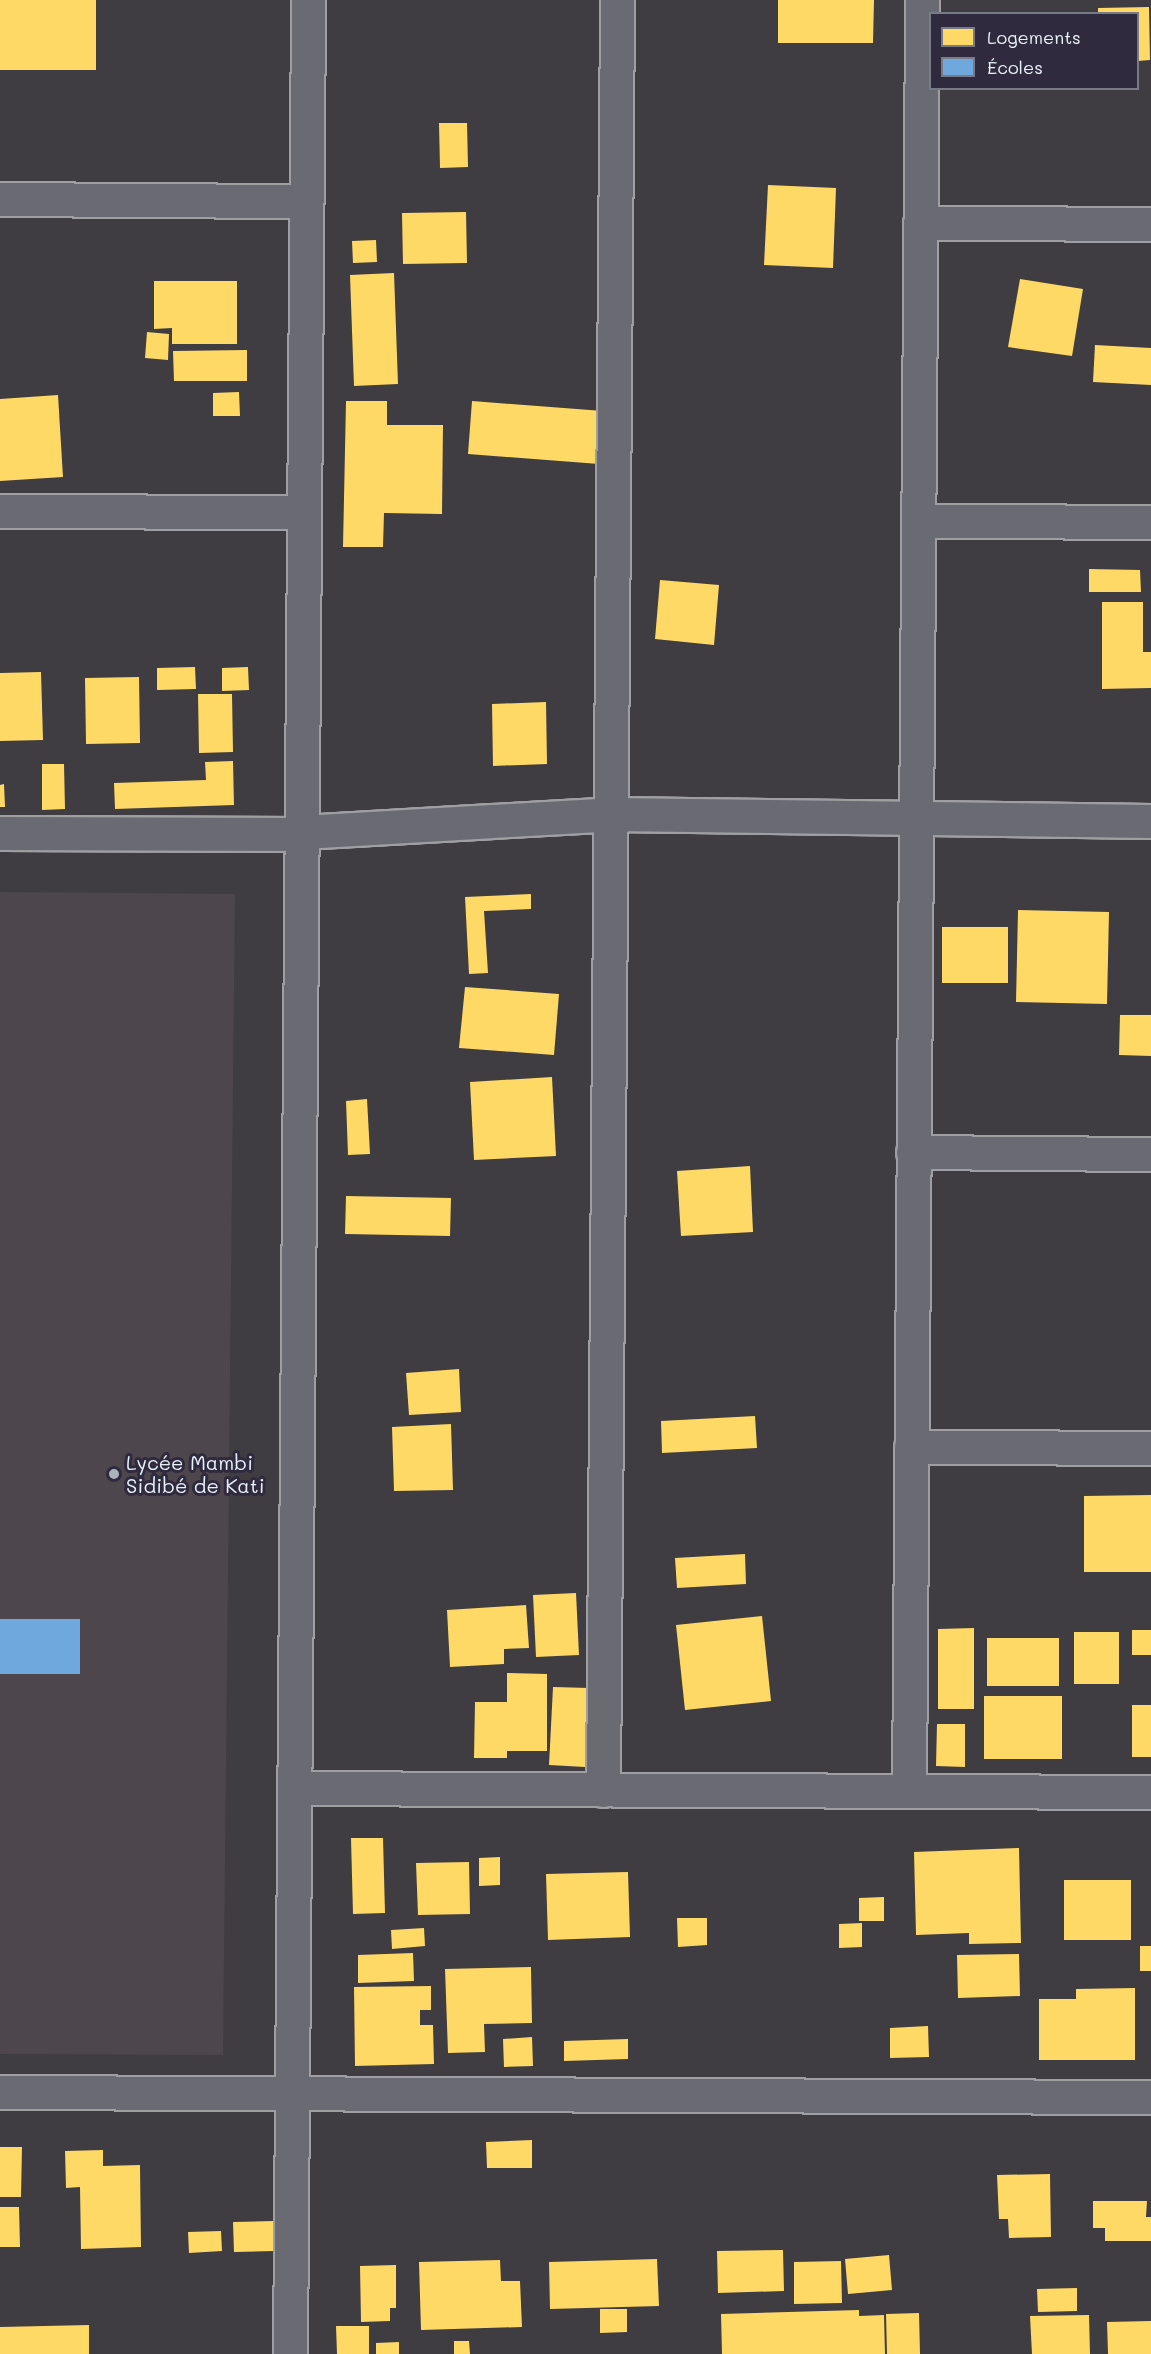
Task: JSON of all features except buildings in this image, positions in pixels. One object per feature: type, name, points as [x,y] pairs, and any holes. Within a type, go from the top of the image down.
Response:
[{"type":"street","points":[[290,2354],[308,0]]},
{"type":"street","points":[[603,1790],[617,0]]},
{"type":"street","points":[[909,1791],[922,0]]},
{"type":"street","points":[[0,199],[306,201]]},
{"type":"street","points":[[920,223],[1151,224]]},
{"type":"street","points":[[0,511],[304,512]]},
{"type":"street","points":[[918,521],[1151,522]]},
{"type":"street","points":[[0,833],[302,834],[302,832],[611,814],[916,816],[1151,821]]},
{"type":"street","points":[[913,1152],[1151,1154]]},
{"type":"street","points":[[911,1447],[1151,1448]]},
{"type":"street","points":[[294,1788],[1151,1792]]},
{"type":"street","points":[[0,2092],[1151,2097]]},
{"type":"shaded area","name":"Lycée Mambi Sidibé de Kati","points":[[0,892],[235,894],[223,2055],[0,2054]]},
{"type":"place","name":"Lycée Mambi Sidibé de Kati","points":[[114,1474]]}]
